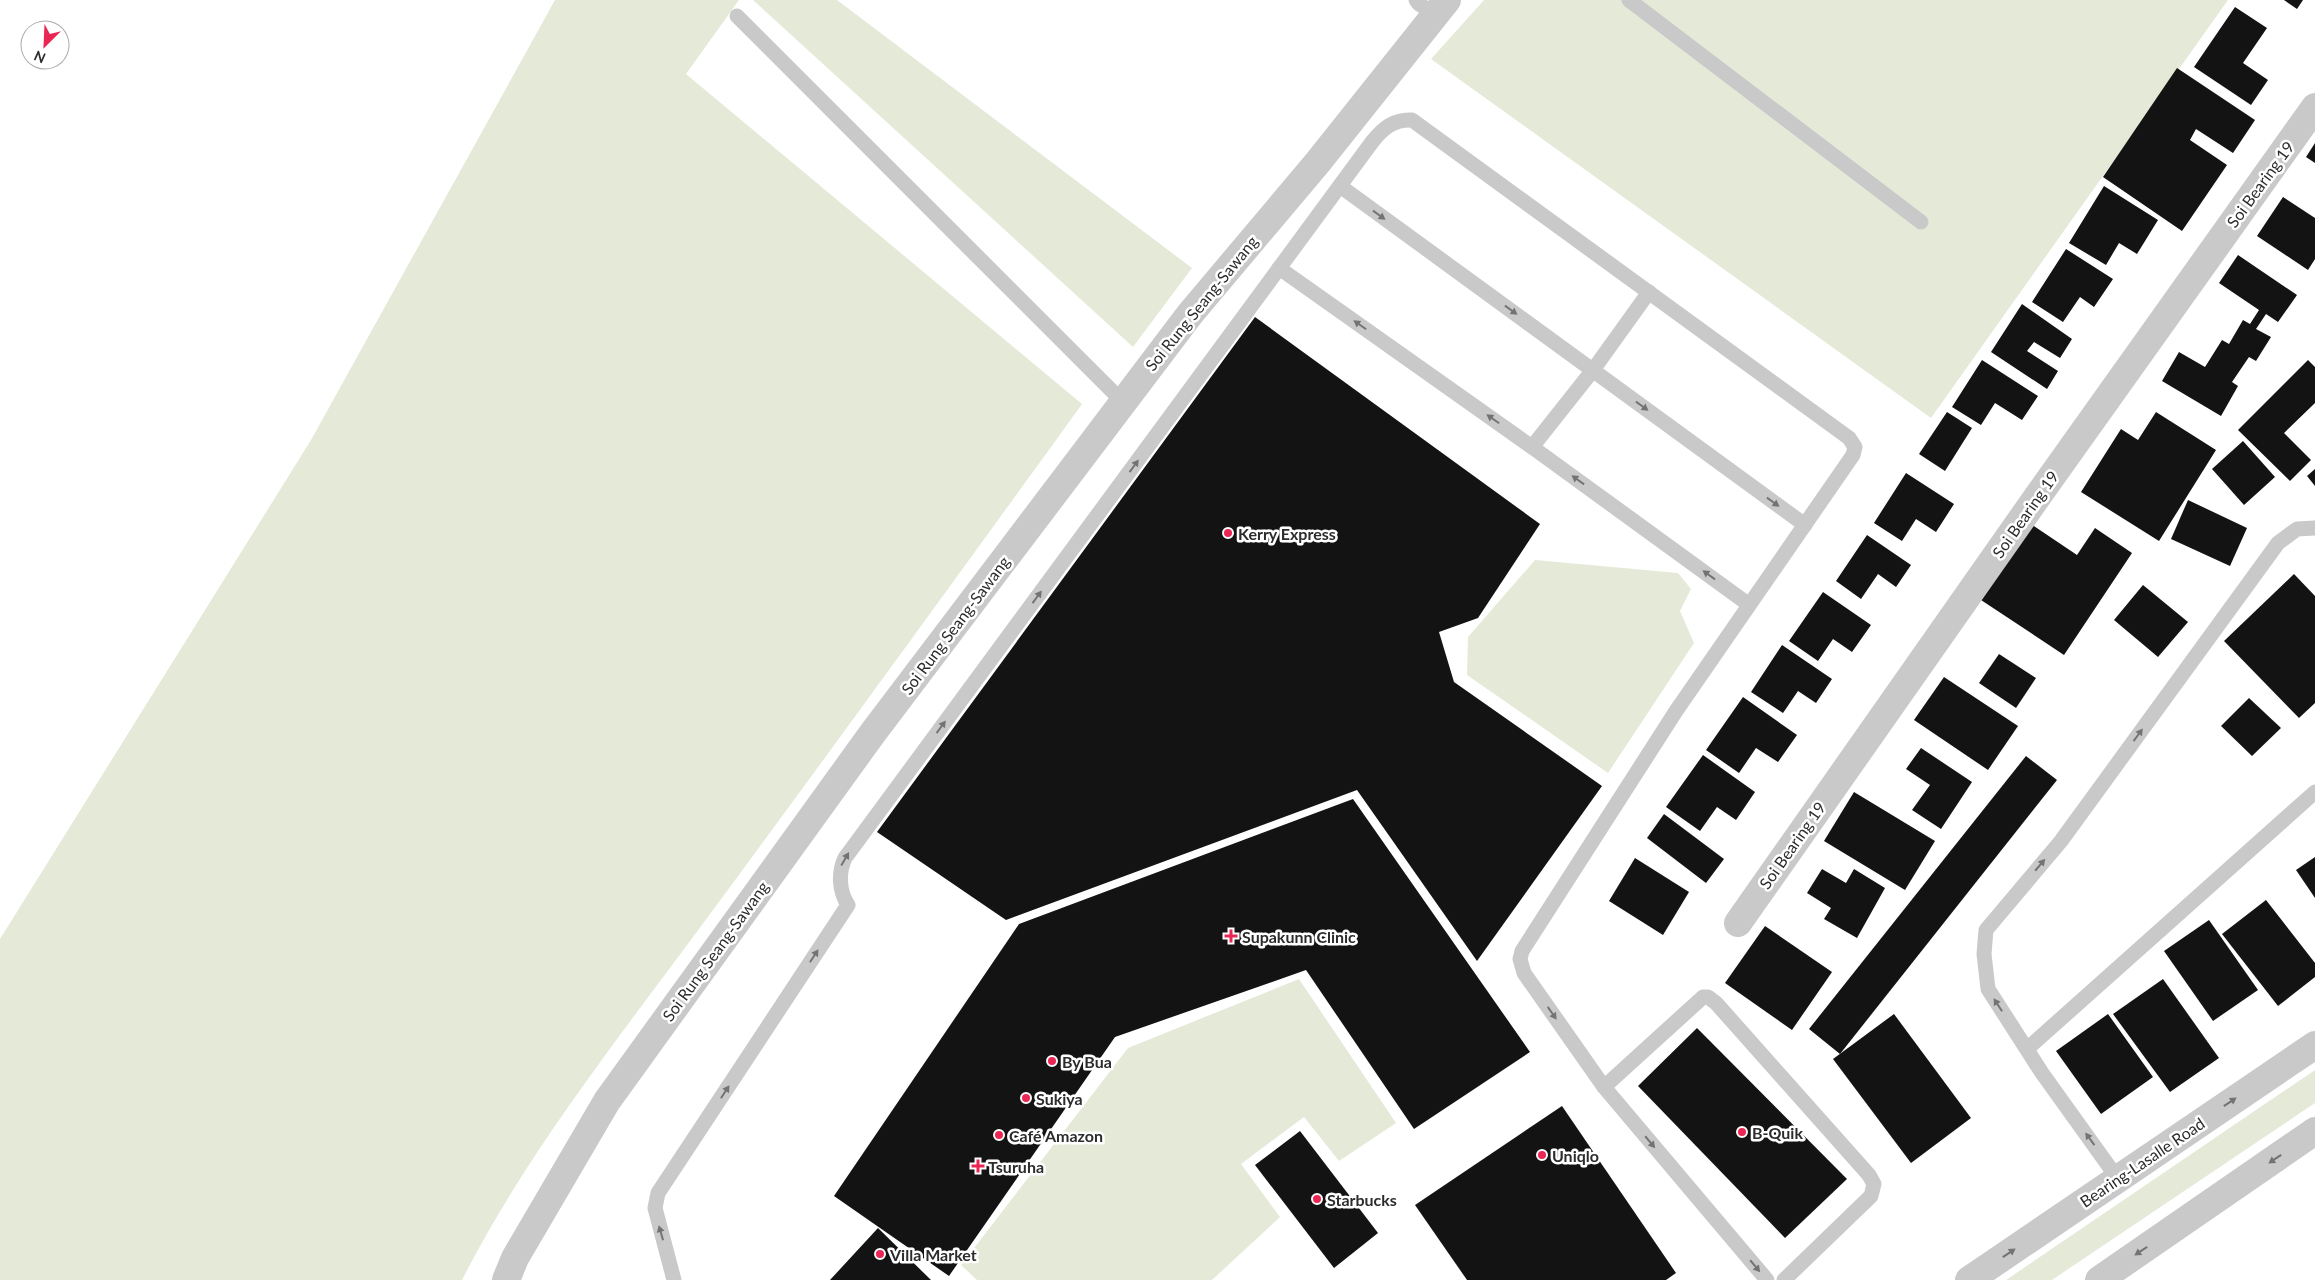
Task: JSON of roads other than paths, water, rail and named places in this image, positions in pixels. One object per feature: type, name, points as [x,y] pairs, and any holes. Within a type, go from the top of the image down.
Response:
[{"type":"street","name":"Soi Rung Seang-Sawang","points":[[506,1280],[515,1258],[607,1101],[872,734],[1190,314],[1318,162],[1432,5]]},
{"type":"street","name":"Soi Bearing 19","points":[[1738,923],[2029,508],[2315,107]]},
{"type":"street","name":"Bearing-Lasalle Road","points":[[1969,1280],[2315,1045]]},
{"type":"street","points":[[2098,1280],[2315,1131]]},
{"type":"lane","points":[[1629,0],[1921,222]]},
{"type":"lane","points":[[737,16],[1123,402]]},
{"type":"lane","points":[[674,1280],[655,1208],[658,1193],[848,904],[845,900],[840,876],[840,868],[845,858],[1340,186],[1384,129],[1398,121],[1412,120],[1853,442],[1855,447],[1854,455],[1748,604],[1676,711],[1522,951],[1520,959],[1524,973],[1604,1087],[1767,1280]]},
{"type":"lane","points":[[1340,186],[1805,525]]},
{"type":"lane","points":[[1280,268],[1532,447],[1748,604]]},
{"type":"lane","points":[[1532,447],[1649,292]]},
{"type":"lane","points":[[2118,1179],[2027,1049],[1988,988],[1984,954],[1986,930],[2061,841],[2278,543],[2297,529],[2315,528]]},
{"type":"lane","points":[[2027,1049],[2315,792]]},
{"type":"lane","points":[[1604,1087],[1703,997],[1708,997],[1716,1003],[1874,1184],[1871,1196],[1784,1280]]},
{"type":"place","name":"Kerry Express","points":[[1228,533]]},
{"type":"place","name":"Supakunn Clinic","points":[[1231,936]]},
{"type":"place","name":"By Bua","points":[[1052,1061]]},
{"type":"place","name":"Sukiya","points":[[1026,1098]]},
{"type":"place","name":"B-Quik","points":[[1742,1132]]},
{"type":"place","name":"Café Amazon","points":[[999,1135]]},
{"type":"place","name":"Uniqlo","points":[[1542,1155]]},
{"type":"place","name":"Tsuruha","points":[[978,1166]]},
{"type":"place","name":"Starbucks","points":[[1317,1199]]},
{"type":"place","name":"Villa Market","points":[[880,1254]]}]
